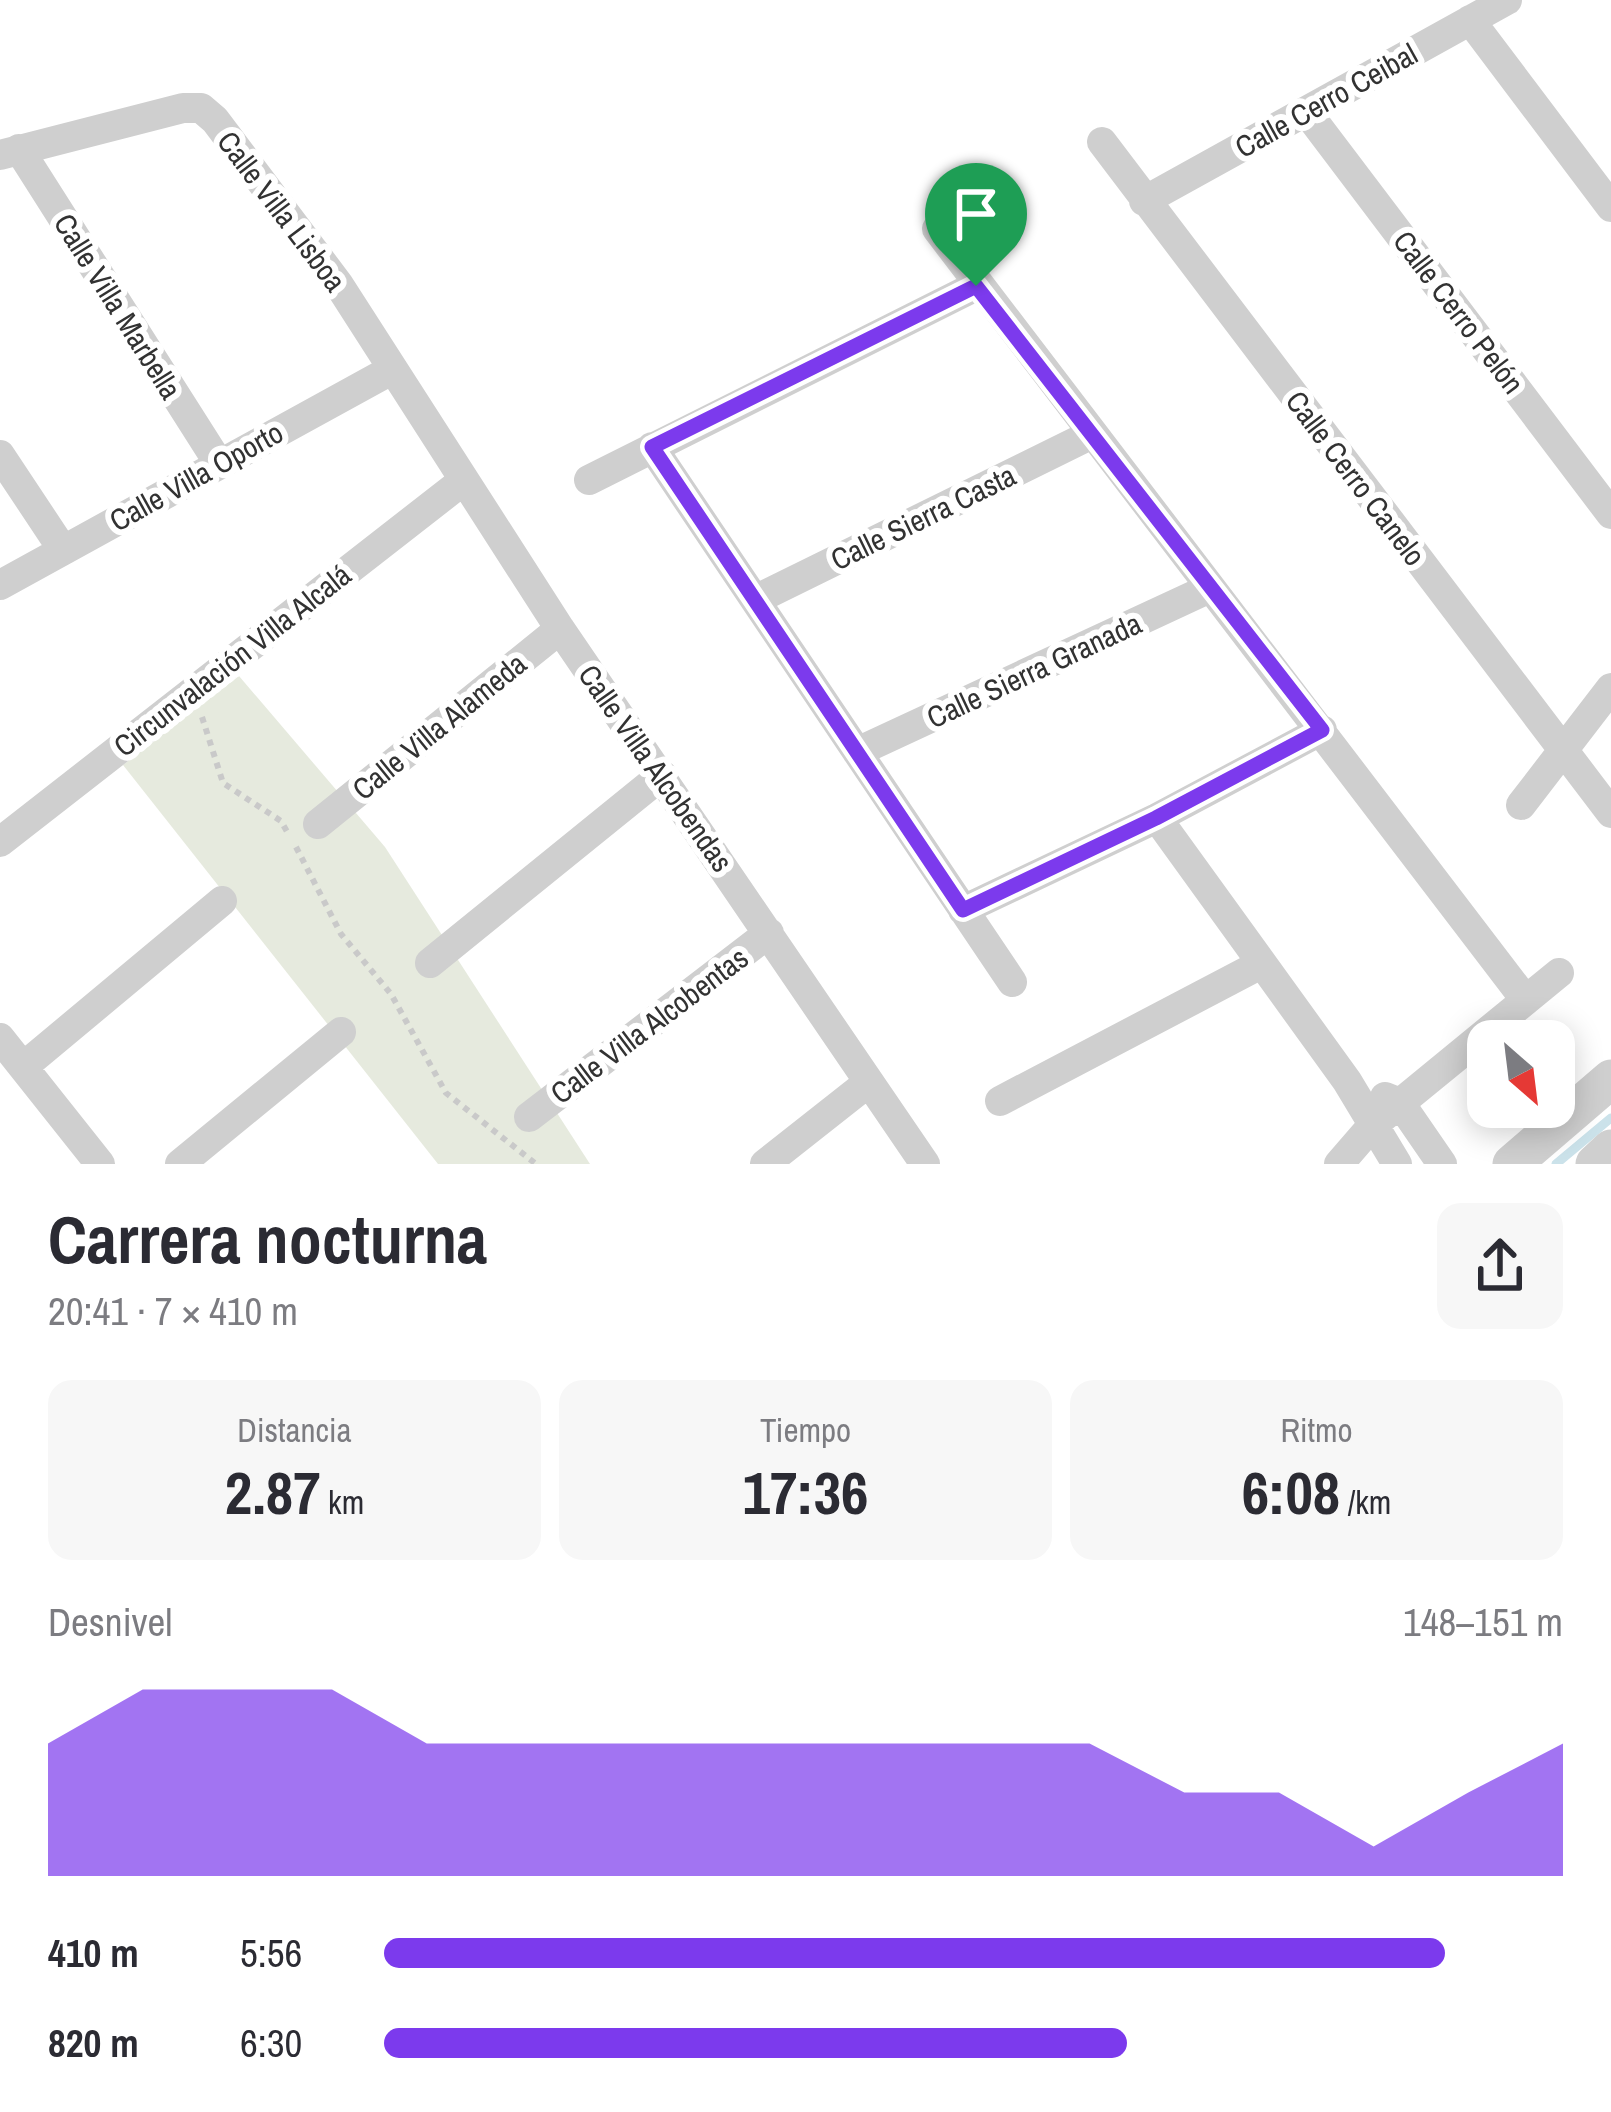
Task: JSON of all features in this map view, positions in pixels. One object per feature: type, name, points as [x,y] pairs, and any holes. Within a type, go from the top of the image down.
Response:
[{"type":"street","name":"Calle Cerro Ceibal","points":[[1144,200],[1508,0]]},
{"type":"street","points":[[1470,20],[1611,207]]},
{"type":"street","name":"Calle Villa Lisboa","points":[[9,152],[183,108],[201,108],[215,120],[339,285],[393,369]]},
{"type":"street","name":"Calle Cerro Pelón","points":[[1306,111],[1611,514]]},
{"type":"street","name":"Calle Cerro Canelo","points":[[1102,142],[1611,813]]},
{"type":"street","name":"Calle Villa Marbella","points":[[9,152],[218,462]]},
{"type":"street","points":[[938,229],[976,286],[1322,730],[1523,998]]},
{"type":"street","points":[[589,480],[976,286]]},
{"type":"street","name":"Calle Villa Oporto","points":[[0,586],[393,369]]},
{"type":"street","name":"Calle Villa Alcobendas","points":[[393,369],[560,629],[925,1164]]},
{"type":"street","name":"Calle Sierra Casta","points":[[755,600],[1091,434]]},
{"type":"street","points":[[652,447],[1012,982]]},
{"type":"street","points":[[0,455],[63,550]]},
{"type":"street","name":"Circunvalación Villa Alcalá","points":[[0,842],[464,480]]},
{"type":"street","name":"Calle Sierra Granada","points":[[857,752],[1210,588]]},
{"type":"street","name":"Calle Villa Alameda","points":[[318,824],[560,629]]},
{"type":"street","points":[[1521,805],[1611,688]]},
{"type":"street","points":[[963,910],[1156,818],[1322,730]]},
{"type":"street","points":[[430,963],[662,775]]},
{"type":"street","points":[[1156,818],[1347,1081],[1397,1164]]},
{"type":"street","points":[[23,1067],[222,902]]},
{"type":"street","name":"Calle Villa Alcobentas","points":[[529,1117],[770,933]]},
{"type":"street","points":[[1000,1101],[1261,964]]},
{"type":"street","points":[[1339,1164],[1371,1127],[1523,998],[1559,974]]},
{"type":"street","points":[[180,1164],[341,1032]]},
{"type":"street","points":[[0,1038],[100,1164]]},
{"type":"street","points":[[1512,1164],[1611,1079]]},
{"type":"street","points":[[1347,1081],[1400,1103],[1442,1164]]},
{"type":"street","points":[[765,1164],[869,1082]]},
{"type":"street","points":[[1595,1164],[1611,1149]]},
{"type":"path","points":[[194,690],[223,783],[281,821],[341,934],[391,994],[446,1093],[536,1164]]},
{"type":"shaded area","points":[[239,676],[385,847],[590,1164],[438,1164],[123,765]]},
{"type":"waterway","points":[[1556,1164],[1611,1118]]},
{"type":"route","points":[[976,286],[1322,730],[1156,818],[963,910],[652,447],[976,286]]}]
